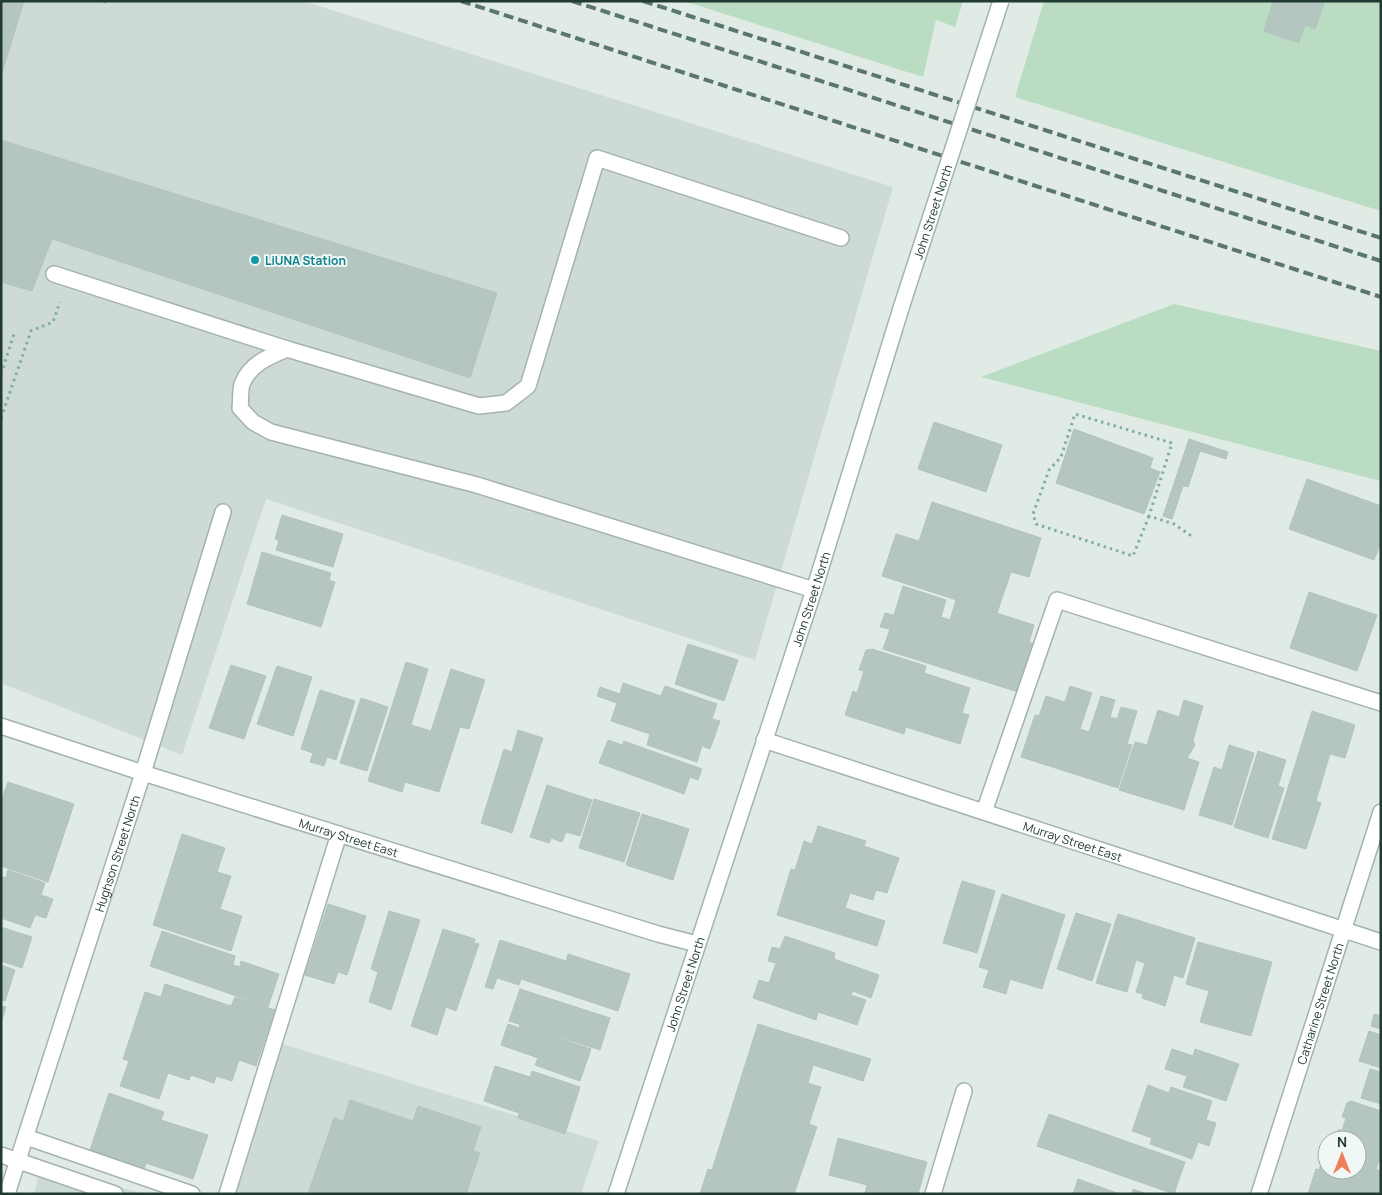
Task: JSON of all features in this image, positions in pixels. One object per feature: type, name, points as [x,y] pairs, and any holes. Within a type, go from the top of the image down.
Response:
[{"type":"street","name":"John Street North","points":[[616,1194],[814,590],[902,305],[1001,1]]},
{"type":"street","points":[[54,274],[287,349],[479,406],[506,403],[528,386],[597,158],[841,238]]},
{"type":"street","points":[[287,349],[264,358],[251,369],[242,386],[240,408],[253,422],[271,432],[477,485],[814,590]]},
{"type":"street","name":"Hughson Street North","points":[[8,1194],[143,773],[224,512]]},
{"type":"street","points":[[984,812],[1057,600],[1381,703]]},
{"type":"street","name":"Murray Street East","points":[[1,726],[143,773],[658,934],[697,944]]},
{"type":"street","name":"Murray Street East","points":[[764,740],[1381,942]]},
{"type":"street","name":"Catharine Street North","points":[[1259,1194],[1381,812]]},
{"type":"street","points":[[227,1194],[339,834]]},
{"type":"street","points":[[933,1194],[964,1092]]},
{"type":"street","points":[[26,1136],[192,1194]]},
{"type":"street","points":[[1,1156],[18,1160],[115,1194]]},
{"type":"path","points":[[1,418],[31,331],[52,322],[61,301]]},
{"type":"path","points":[[1,374],[14,334]]},
{"type":"path","points":[[1075,414],[1172,443],[1149,516],[1132,556],[1036,524],[1032,514],[1049,470],[1061,457],[1075,414]]},
{"type":"path","points":[[1149,516],[1174,524],[1193,537]]},
{"type":"shaded area","points":[[1,1],[303,1],[893,187],[755,660],[266,499],[182,755],[1,683]]},
{"type":"shaded area","points":[[276,1042],[599,1141],[581,1194],[226,1194]]},
{"type":"shaded area","points":[[41,1165],[144,1194],[34,1194]]},
{"type":"green space","points":[[684,1],[963,1],[955,27],[936,20],[923,77]]},
{"type":"green space","points":[[1044,1],[1381,1],[1381,211],[1015,97]]},
{"type":"green space","points":[[1174,304],[1381,351],[1381,481],[981,377]]},
{"type":"building","points":[[1,1],[24,1],[1,76]]},
{"type":"building","points":[[1273,1],[1325,1],[1315,29],[1305,25],[1299,43],[1264,31]]},
{"type":"building","name":"LiUNA Station","points":[[1,140],[497,293],[470,378],[52,239],[32,291],[1,282]]},
{"type":"building","points":[[934,422],[1002,445],[986,492],[918,469]]},
{"type":"building","points":[[1074,429],[1153,458],[1150,468],[1160,472],[1144,514],[1056,483]]},
{"type":"building","points":[[1189,439],[1228,452],[1226,459],[1200,451],[1188,487],[1183,486],[1172,519],[1163,516]]},
{"type":"building","points":[[1307,479],[1381,506],[1381,543],[1374,560],[1289,529]]},
{"type":"building","points":[[932,502],[1041,538],[1029,577],[1011,572],[997,613],[882,576],[896,534],[919,541]]},
{"type":"building","points":[[282,515],[343,534],[333,567],[276,550],[279,541],[275,539]]},
{"type":"building","points":[[262,552],[331,573],[329,580],[335,582],[321,627],[247,604]]},
{"type":"building","points":[[903,586],[946,600],[941,617],[950,620],[956,600],[1034,625],[1029,642],[1036,645],[1021,693],[883,649],[890,629],[880,627],[885,613],[894,615]]},
{"type":"building","points":[[1309,592],[1377,615],[1357,671],[1290,648]]},
{"type":"building","points":[[688,644],[738,660],[724,701],[675,684]]},
{"type":"building","points":[[872,649],[926,666],[924,673],[970,688],[962,713],[969,715],[960,744],[906,727],[904,734],[845,715],[853,691],[857,693],[864,671],[859,670],[866,650]]},
{"type":"building","points":[[406,662],[428,669],[411,725],[431,731],[451,669],[485,680],[469,729],[460,727],[439,792],[405,782],[402,792],[368,781]]},
{"type":"building","points":[[231,665],[266,676],[244,739],[209,728]]},
{"type":"building","points":[[277,666],[312,677],[293,736],[257,724]]},
{"type":"building","points":[[623,683],[661,696],[665,686],[717,704],[712,719],[720,721],[710,749],[702,746],[697,762],[647,745],[650,734],[611,721],[617,703],[597,696],[600,687],[620,694]]},
{"type":"building","points":[[1070,686],[1092,693],[1080,729],[1089,732],[1101,696],[1115,700],[1110,717],[1117,719],[1121,707],[1137,711],[1127,744],[1132,745],[1118,788],[1021,757],[1035,715],[1039,716],[1046,696],[1065,702]]},
{"type":"building","points":[[320,690],[355,701],[336,760],[327,757],[324,766],[310,762],[313,753],[301,749]]},
{"type":"building","points":[[361,698],[388,707],[367,771],[340,763]]},
{"type":"building","points":[[1184,700],[1203,706],[1193,740],[1195,745],[1187,758],[1199,762],[1184,810],[1119,790],[1135,742],[1147,745],[1158,710],[1179,717]]},
{"type":"building","points":[[1312,711],[1355,725],[1345,758],[1330,754],[1316,801],[1321,803],[1306,849],[1272,839]]},
{"type":"building","points":[[518,730],[543,738],[512,833],[481,823],[504,749],[512,752]]},
{"type":"building","points":[[608,740],[622,745],[624,741],[702,769],[698,780],[690,777],[684,794],[599,763]]},
{"type":"building","points":[[1229,745],[1254,753],[1232,825],[1199,815],[1214,767],[1222,770]]},
{"type":"building","points":[[1258,751],[1286,760],[1278,786],[1284,788],[1268,838],[1234,827]]},
{"type":"building","points":[[8,782],[74,804],[48,882],[1,866],[1,801]]},
{"type":"building","points":[[547,785],[592,800],[580,836],[566,832],[562,842],[551,838],[549,843],[530,837]]},
{"type":"building","points":[[594,799],[640,813],[624,862],[579,848]]},
{"type":"building","points":[[642,814],[689,829],[673,880],[626,865]]},
{"type":"building","points":[[818,826],[866,841],[864,846],[899,858],[887,893],[876,890],[873,900],[850,893],[845,908],[885,921],[877,946],[777,915],[791,869],[795,870],[804,841],[812,844]]},
{"type":"building","points":[[182,834],[225,848],[217,872],[231,876],[220,909],[242,916],[231,951],[153,925]]},
{"type":"building","points":[[8,870],[45,883],[41,895],[53,899],[46,918],[35,915],[30,928],[1,918],[1,876],[6,878]]},
{"type":"building","points":[[962,881],[995,891],[977,953],[943,943]]},
{"type":"building","points":[[1002,894],[1065,915],[1042,989],[1010,979],[1006,994],[983,987],[989,970],[979,967]]},
{"type":"building","points":[[328,904],[366,916],[347,975],[338,972],[334,984],[305,975]]},
{"type":"building","points":[[389,911],[420,920],[391,1010],[369,1002],[378,972],[371,969]]},
{"type":"building","points":[[1076,913],[1111,924],[1092,981],[1057,969]]},
{"type":"building","points":[[1118,914],[1195,938],[1183,978],[1174,975],[1165,1006],[1142,998],[1143,994],[1136,992],[1145,963],[1136,960],[1127,992],[1096,983]]},
{"type":"building","points":[[1,927],[32,937],[22,968],[1,961]]},
{"type":"building","points":[[443,929],[475,939],[474,943],[479,944],[456,1011],[446,1007],[437,1035],[411,1026]]},
{"type":"building","points":[[162,931],[235,956],[233,965],[240,967],[241,961],[279,974],[268,1007],[150,966]]},
{"type":"building","points":[[785,936],[835,953],[834,959],[879,975],[871,998],[853,991],[851,995],[866,1000],[857,1025],[818,1012],[816,1020],[753,998],[759,980],[769,983],[776,963],[768,961],[772,947],[780,949]]},
{"type":"building","points":[[500,940],[566,961],[568,954],[630,974],[618,1011],[521,979],[519,985],[497,978],[493,989],[485,987]]},
{"type":"building","points":[[1198,942],[1272,962],[1251,1036],[1200,1022],[1209,991],[1186,984]]},
{"type":"building","points":[[1,965],[15,970],[5,1001],[1,1000]]},
{"type":"building","points":[[165,984],[231,1006],[235,997],[275,1010],[256,1066],[239,1060],[232,1081],[216,1076],[214,1083],[191,1075],[189,1080],[168,1073],[159,1099],[120,1086],[129,1061],[123,1059],[145,992],[161,997]]},
{"type":"building","points":[[520,989],[610,1018],[600,1050],[509,1021]]},
{"type":"building","points":[[1,1006],[6,1007],[1,1023]]},
{"type":"building","points":[[1374,1014],[1381,1016],[1381,1029],[1371,1026]]},
{"type":"building","points":[[508,1024],[519,1028],[520,1025],[591,1049],[580,1081],[535,1065],[538,1058],[501,1045]]},
{"type":"building","points":[[758,1024],[871,1059],[863,1081],[813,1065],[808,1083],[821,1087],[809,1124],[817,1127],[794,1194],[700,1194],[708,1169],[712,1170]]},
{"type":"building","points":[[1369,1031],[1381,1035],[1381,1068],[1359,1061]]},
{"type":"building","points":[[1172,1049],[1193,1056],[1195,1049],[1239,1064],[1226,1101],[1183,1087],[1187,1076],[1165,1069]]},
{"type":"building","points":[[495,1066],[530,1077],[532,1071],[580,1087],[565,1134],[518,1118],[519,1113],[484,1101]]},
{"type":"building","points":[[1370,1069],[1381,1072],[1381,1104],[1361,1098]]},
{"type":"building","points":[[1148,1085],[1169,1093],[1171,1087],[1212,1101],[1206,1120],[1216,1123],[1209,1146],[1198,1142],[1192,1159],[1150,1144],[1152,1138],[1132,1131]]},
{"type":"building","points":[[109,1093],[164,1112],[161,1120],[208,1135],[193,1179],[146,1163],[143,1172],[89,1153]]},
{"type":"building","points":[[350,1100],[413,1121],[418,1106],[481,1127],[473,1151],[480,1153],[466,1194],[308,1194],[334,1118],[343,1121]]},
{"type":"building","points":[[1351,1101],[1381,1111],[1381,1161],[1379,1160],[1376,1169],[1381,1171],[1381,1194],[1308,1194],[1316,1169],[1317,1180],[1367,1180],[1367,1130],[1342,1130],[1346,1118],[1342,1117],[1347,1103]]},
{"type":"building","points":[[1049,1114],[1185,1162],[1174,1194],[1037,1146]]},
{"type":"building","points":[[838,1138],[927,1162],[918,1194],[865,1194],[867,1185],[829,1175]]},
{"type":"building","points":[[1078,1179],[1120,1194],[1073,1194]]},
{"type":"building","points":[[1133,1189],[1147,1194],[1132,1194]]},
{"type":"railway","points":[[461,1],[1381,297]]},
{"type":"railway","points":[[572,1],[1381,261]]},
{"type":"railway","points":[[643,1],[1381,238]]},
{"type":"place","name":"LiUNA Station","points":[[255,260]]}]
